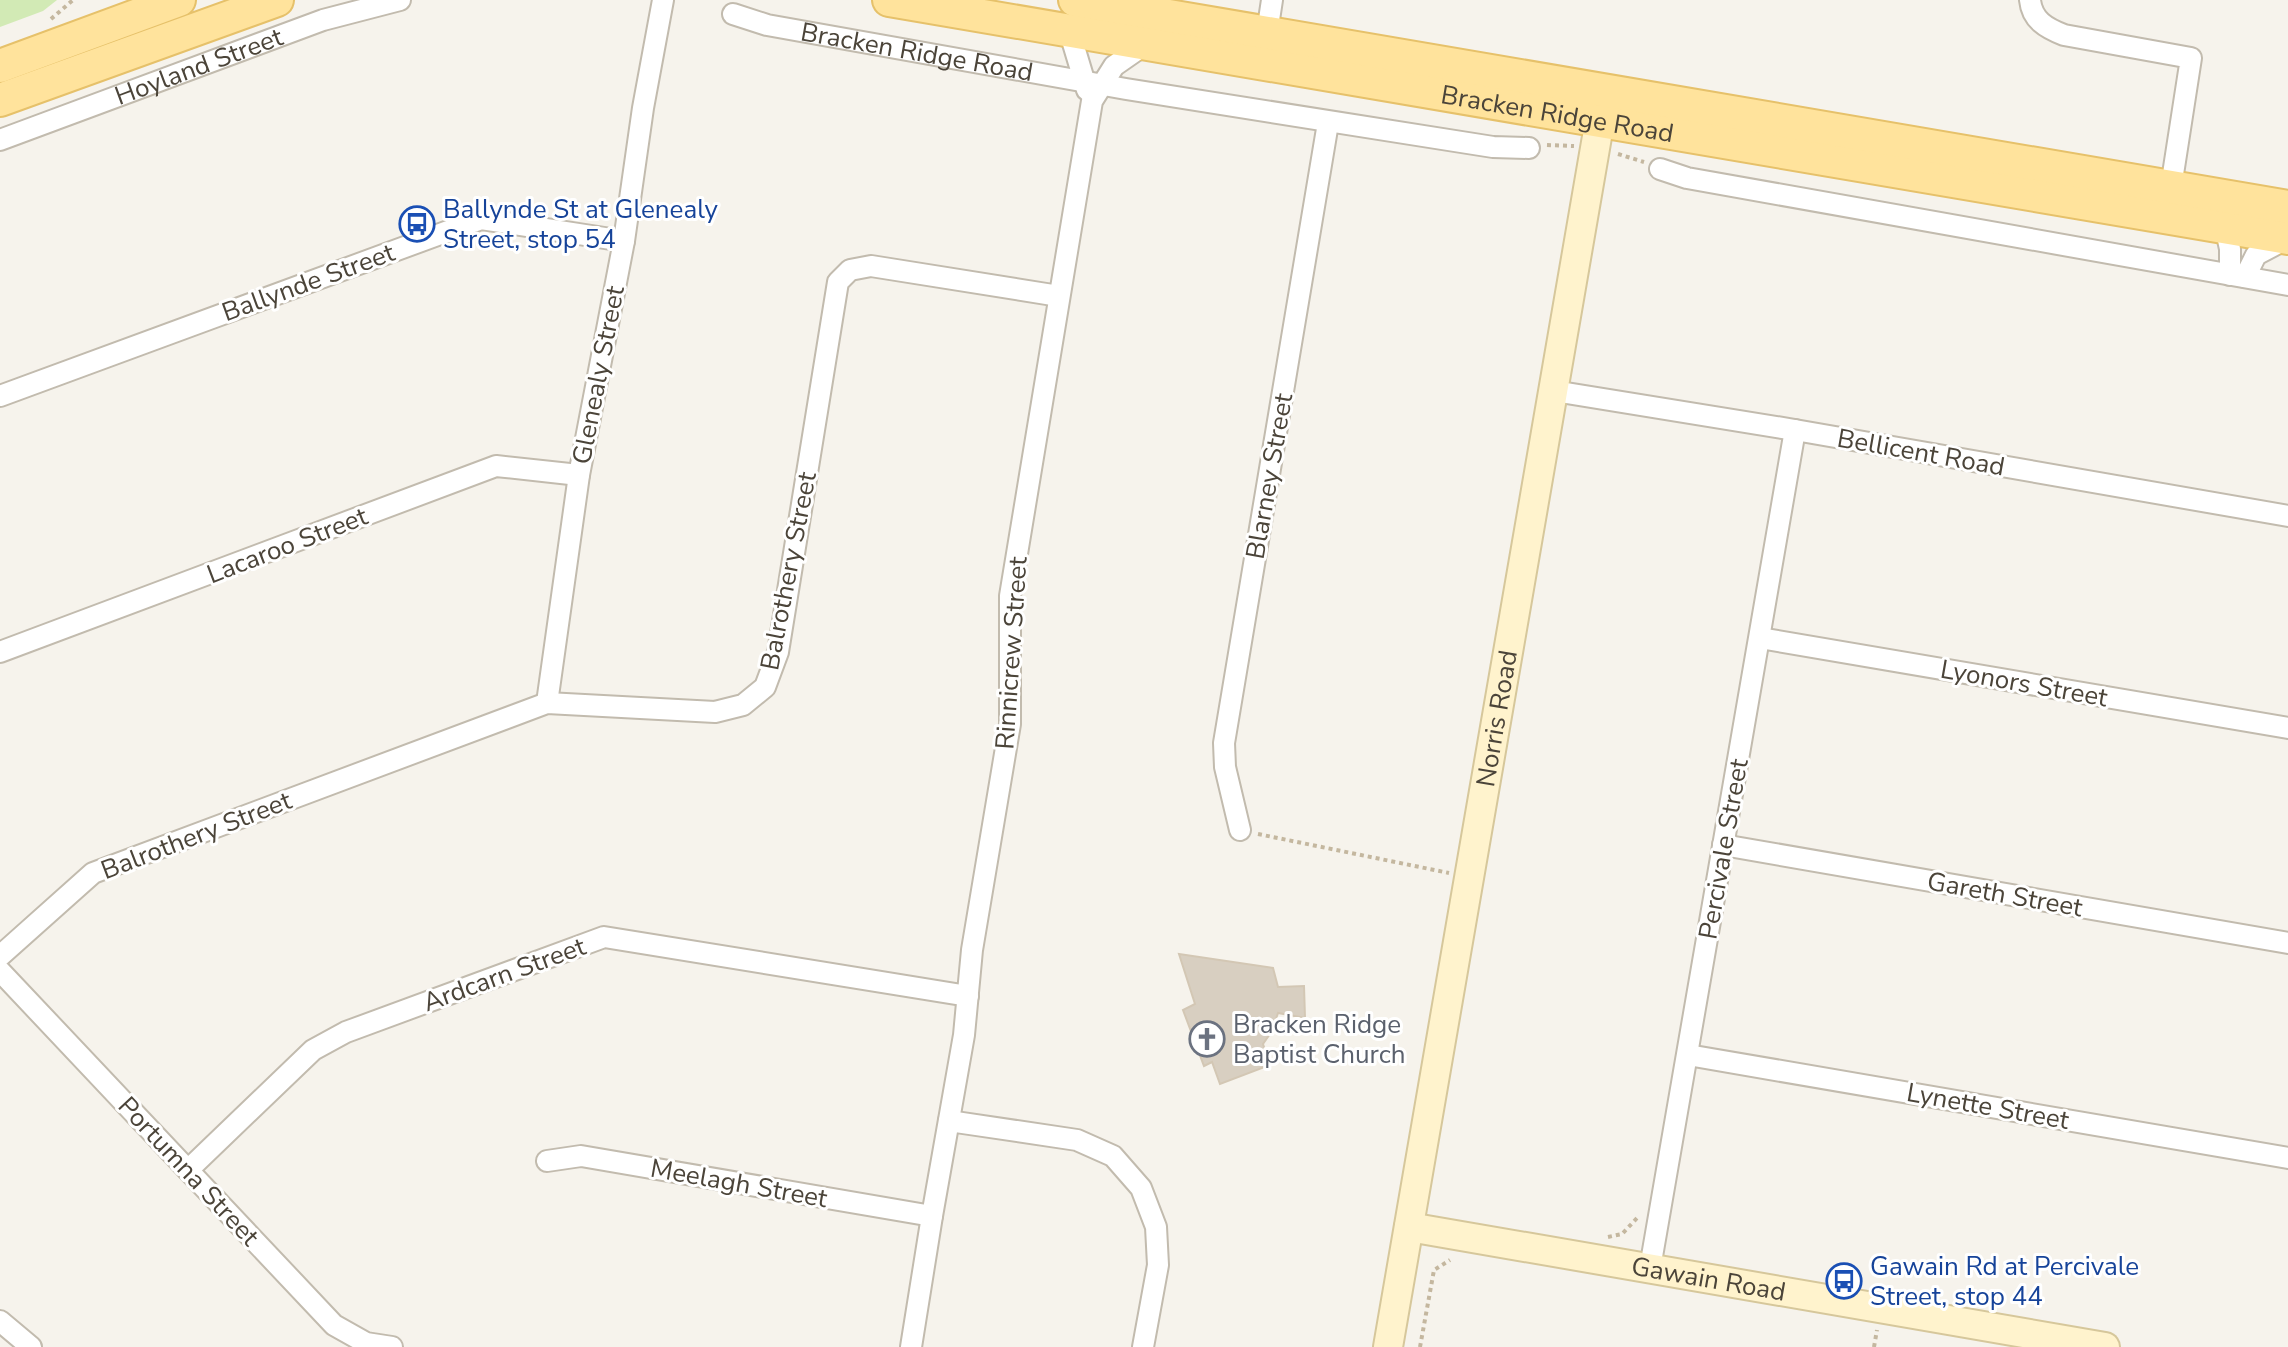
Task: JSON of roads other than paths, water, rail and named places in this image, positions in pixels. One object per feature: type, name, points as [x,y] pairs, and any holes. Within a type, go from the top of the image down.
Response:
[{"type":"main road","points":[[79,36],[87,18],[108,0]]},
{"type":"main road","name":"Hoyland Street","points":[[0,100],[277,0]]},
{"type":"main road","name":"Bracken Ridge Road","points":[[889,0],[1267,33],[2288,207]]},
{"type":"main road","points":[[0,66],[176,1]]},
{"type":"main road","name":"Bracken Ridge Road","points":[[1072,15],[1147,43],[2288,238]]},
{"type":"main road","name":"Norris Road","points":[[1388,1347],[1606,89]]},
{"type":"main road","name":"Gawain Road","points":[[1409,1227],[2105,1347]]},
{"type":"street","name":"Hoyland Street","points":[[0,140],[323,20],[400,0]]},
{"type":"street","name":"Glenealy Street","points":[[547,703],[579,475],[624,241],[643,108],[663,0]]},
{"type":"street","points":[[1267,33],[1272,0]]},
{"type":"street","points":[[2030,0],[2036,19],[2048,29],[2064,35],[2191,58],[2171,187]]},
{"type":"street","points":[[176,1],[187,34]]},
{"type":"street","name":"Bracken Ridge Road","points":[[733,14],[767,25],[1092,88],[1493,147],[1538,146]]},
{"type":"street","name":"Rinnicrew Street","points":[[911,1347],[964,1035],[972,950],[1010,724],[1010,596],[1092,88],[1079,60],[1072,15]]},
{"type":"street","points":[[1092,88],[1114,66],[1147,43]]},
{"type":"street","name":"Blarney Street","points":[[1240,830],[1225,767],[1224,743],[1328,123]]},
{"type":"street","name":"Bracken Ridge Road","points":[[1652,166],[1687,178],[2288,285]]},
{"type":"street","name":"Ballynde Street","points":[[0,396],[481,219],[624,241]]},
{"type":"street","points":[[2225,226],[2238,276]]},
{"type":"street","name":"Bracken Ridge Road","points":[[2238,276],[2256,255],[2288,238]]},
{"type":"street","name":"Balrothery Street","points":[[0,956],[93,873],[547,703],[715,712],[743,705],[765,687],[778,652],[838,282],[850,270],[871,266],[1059,296]]},
{"type":"street","name":"Bellicent Road","points":[[1554,391],[2288,516]]},
{"type":"street","name":"Percivale Street","points":[[1650,1268],[1795,430]]},
{"type":"street","name":"Lacaroo Street","points":[[0,652],[496,466],[579,475]]},
{"type":"street","name":"Lyonors Street","points":[[1760,638],[2288,728]]},
{"type":"street","name":"Gareth Street","points":[[1723,845],[2288,943]]},
{"type":"street","name":"Ardcarn Street","points":[[188,1170],[313,1050],[346,1032],[604,937],[968,996]]},
{"type":"street","name":"Portumna Street","points":[[0,971],[334,1325],[366,1343],[392,1347]]},
{"type":"street","name":"Lynette Street","points":[[1688,1055],[2288,1158]]},
{"type":"street","points":[[949,1121],[1077,1140],[1113,1156],[1141,1188],[1156,1227],[1158,1265],[1143,1347]]},
{"type":"street","name":"Meelagh Street","points":[[547,1161],[581,1156],[932,1216]]},
{"type":"street","points":[[0,1321],[31,1347]]},
{"type":"place","name":"Ballynde St at Glenealy Street, stop 54","points":[[417,224]]},
{"type":"place","name":"Bracken Ridge Baptist Church","points":[[1207,1039]]},
{"type":"place","name":"Gawain Rd at Percivale Street, stop 44","points":[[1844,1281]]}]
